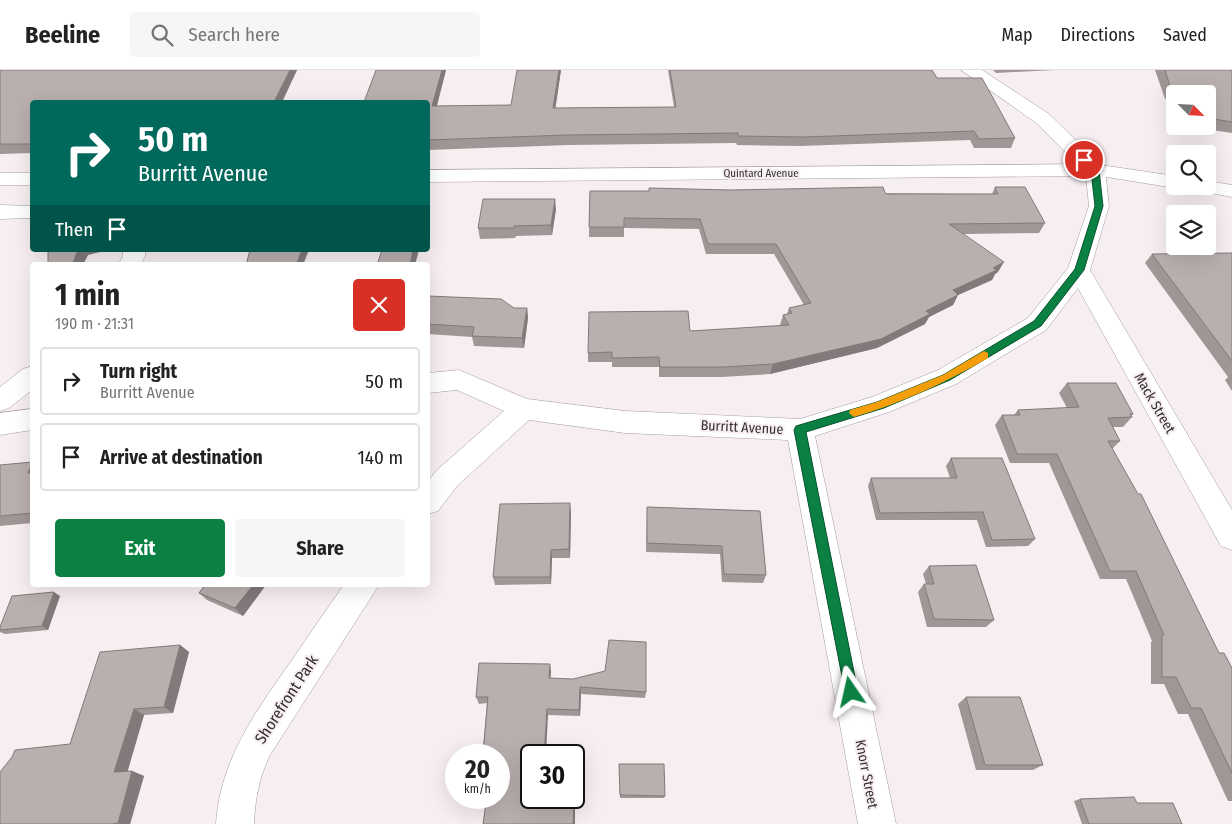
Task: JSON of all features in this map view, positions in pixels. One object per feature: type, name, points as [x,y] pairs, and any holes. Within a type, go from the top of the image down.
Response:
[{"type":"street","points":[[970,70],[1042,118],[1095,170]]},
{"type":"street","name":"Quintard Avenue","points":[[430,176],[1095,170],[1166,181]]},
{"type":"street","name":"Burritt Avenue","points":[[430,384],[458,380],[524,409],[625,422],[800,430],[880,405],[946,378],[1037,324],[1079,270],[1099,206],[1095,170]]},
{"type":"street","points":[[0,179],[30,179]]},
{"type":"street","points":[[1216,188],[1232,191]]},
{"type":"street","points":[[0,212],[30,212]]},
{"type":"street","name":"Mack Street","points":[[1079,270],[1232,537]]},
{"type":"street","points":[[0,401],[30,378]]},
{"type":"street","points":[[430,499],[447,478],[524,409]]},
{"type":"street","points":[[0,424],[30,420]]},
{"type":"street","name":"Knorr Street","points":[[800,430],[877,824]]},
{"type":"street","name":"Shorefront Park","points":[[235,824],[234,812],[247,763],[263,732],[362,587]]},
{"type":"building","points":[[0,70],[290,70],[275,100],[30,100],[30,144],[0,144]]},
{"type":"building","points":[[376,70],[442,70],[432,106],[511,105],[517,70],[559,70],[553,108],[676,107],[670,70],[932,70],[937,78],[982,78],[1015,138],[979,139],[974,131],[803,137],[738,136],[738,133],[567,135],[430,140],[430,100],[365,100]]},
{"type":"building","points":[[1165,70],[1232,70],[1232,122],[1216,119],[1216,85],[1170,85]]},
{"type":"building","points":[[883,187],[885,193],[888,194],[998,194],[995,187],[1025,187],[1045,223],[949,224],[1004,262],[993,268],[997,270],[953,290],[958,295],[926,311],[930,314],[881,339],[773,364],[724,367],[660,367],[659,357],[612,358],[612,352],[588,353],[589,312],[688,311],[690,331],[789,325],[783,315],[792,313],[789,308],[811,303],[776,244],[708,244],[700,219],[624,218],[624,227],[589,227],[590,191],[649,191],[649,188],[731,190]]},
{"type":"building","points":[[483,199],[555,199],[551,225],[478,228]]},
{"type":"building","points":[[48,252],[77,252],[73,262],[48,262]]},
{"type":"building","points":[[249,252],[301,252],[297,262],[247,262]]},
{"type":"building","points":[[381,252],[413,252],[411,262],[378,262]]},
{"type":"building","points":[[1216,253],[1232,253],[1232,361],[1152,254],[1216,255]]},
{"type":"building","points":[[430,296],[501,299],[514,308],[527,308],[522,338],[472,336],[474,327],[430,324]]},
{"type":"building","points":[[1067,383],[1116,383],[1133,414],[1130,414],[1132,417],[1108,418],[1120,441],[1108,441],[1138,494],[1141,494],[1219,653],[1224,653],[1232,668],[1232,773],[1201,708],[1191,708],[1176,677],[1162,677],[1162,635],[1164,635],[1136,571],[1110,571],[1057,454],[1017,454],[1002,415],[1020,415],[1018,410],[1079,407]]},
{"type":"building","points":[[951,458],[1002,458],[1035,539],[992,540],[983,512],[880,513],[871,478],[957,478]]},
{"type":"building","points":[[30,462],[28,473],[30,473],[30,513],[0,516],[0,465]]},
{"type":"building","points":[[570,503],[569,549],[551,550],[550,577],[493,577],[500,504]]},
{"type":"building","points":[[647,507],[760,511],[766,575],[724,574],[722,546],[647,543]]},
{"type":"building","points":[[976,565],[994,620],[934,619],[924,584],[934,584],[929,566]]},
{"type":"building","points":[[204,587],[251,587],[235,608],[199,593]]},
{"type":"building","points":[[54,592],[42,626],[0,630],[12,596]]},
{"type":"building","points":[[609,640],[646,642],[646,692],[580,687],[579,710],[547,709],[545,744],[520,744],[520,809],[574,809],[573,824],[483,824],[485,809],[510,809],[510,744],[484,744],[488,697],[476,697],[479,663],[550,664],[549,678],[573,679],[605,671]]},
{"type":"building","points":[[180,645],[164,707],[134,709],[114,772],[132,771],[118,823],[0,824],[0,772],[15,750],[70,744],[100,652]]},
{"type":"building","points":[[966,697],[1020,697],[1043,765],[985,765]]},
{"type":"building","points":[[619,764],[664,764],[665,796],[620,795]]},
{"type":"building","points":[[1134,797],[1137,803],[1173,803],[1182,824],[1089,824],[1080,799]]},
{"type":"slow traffic","points":[[854,413],[880,405],[946,378],[984,355]]},
{"type":"route","points":[[851,692],[800,430],[880,405],[946,378],[1037,324],[1079,270],[1099,206],[1095,170],[1084,160]]}]
